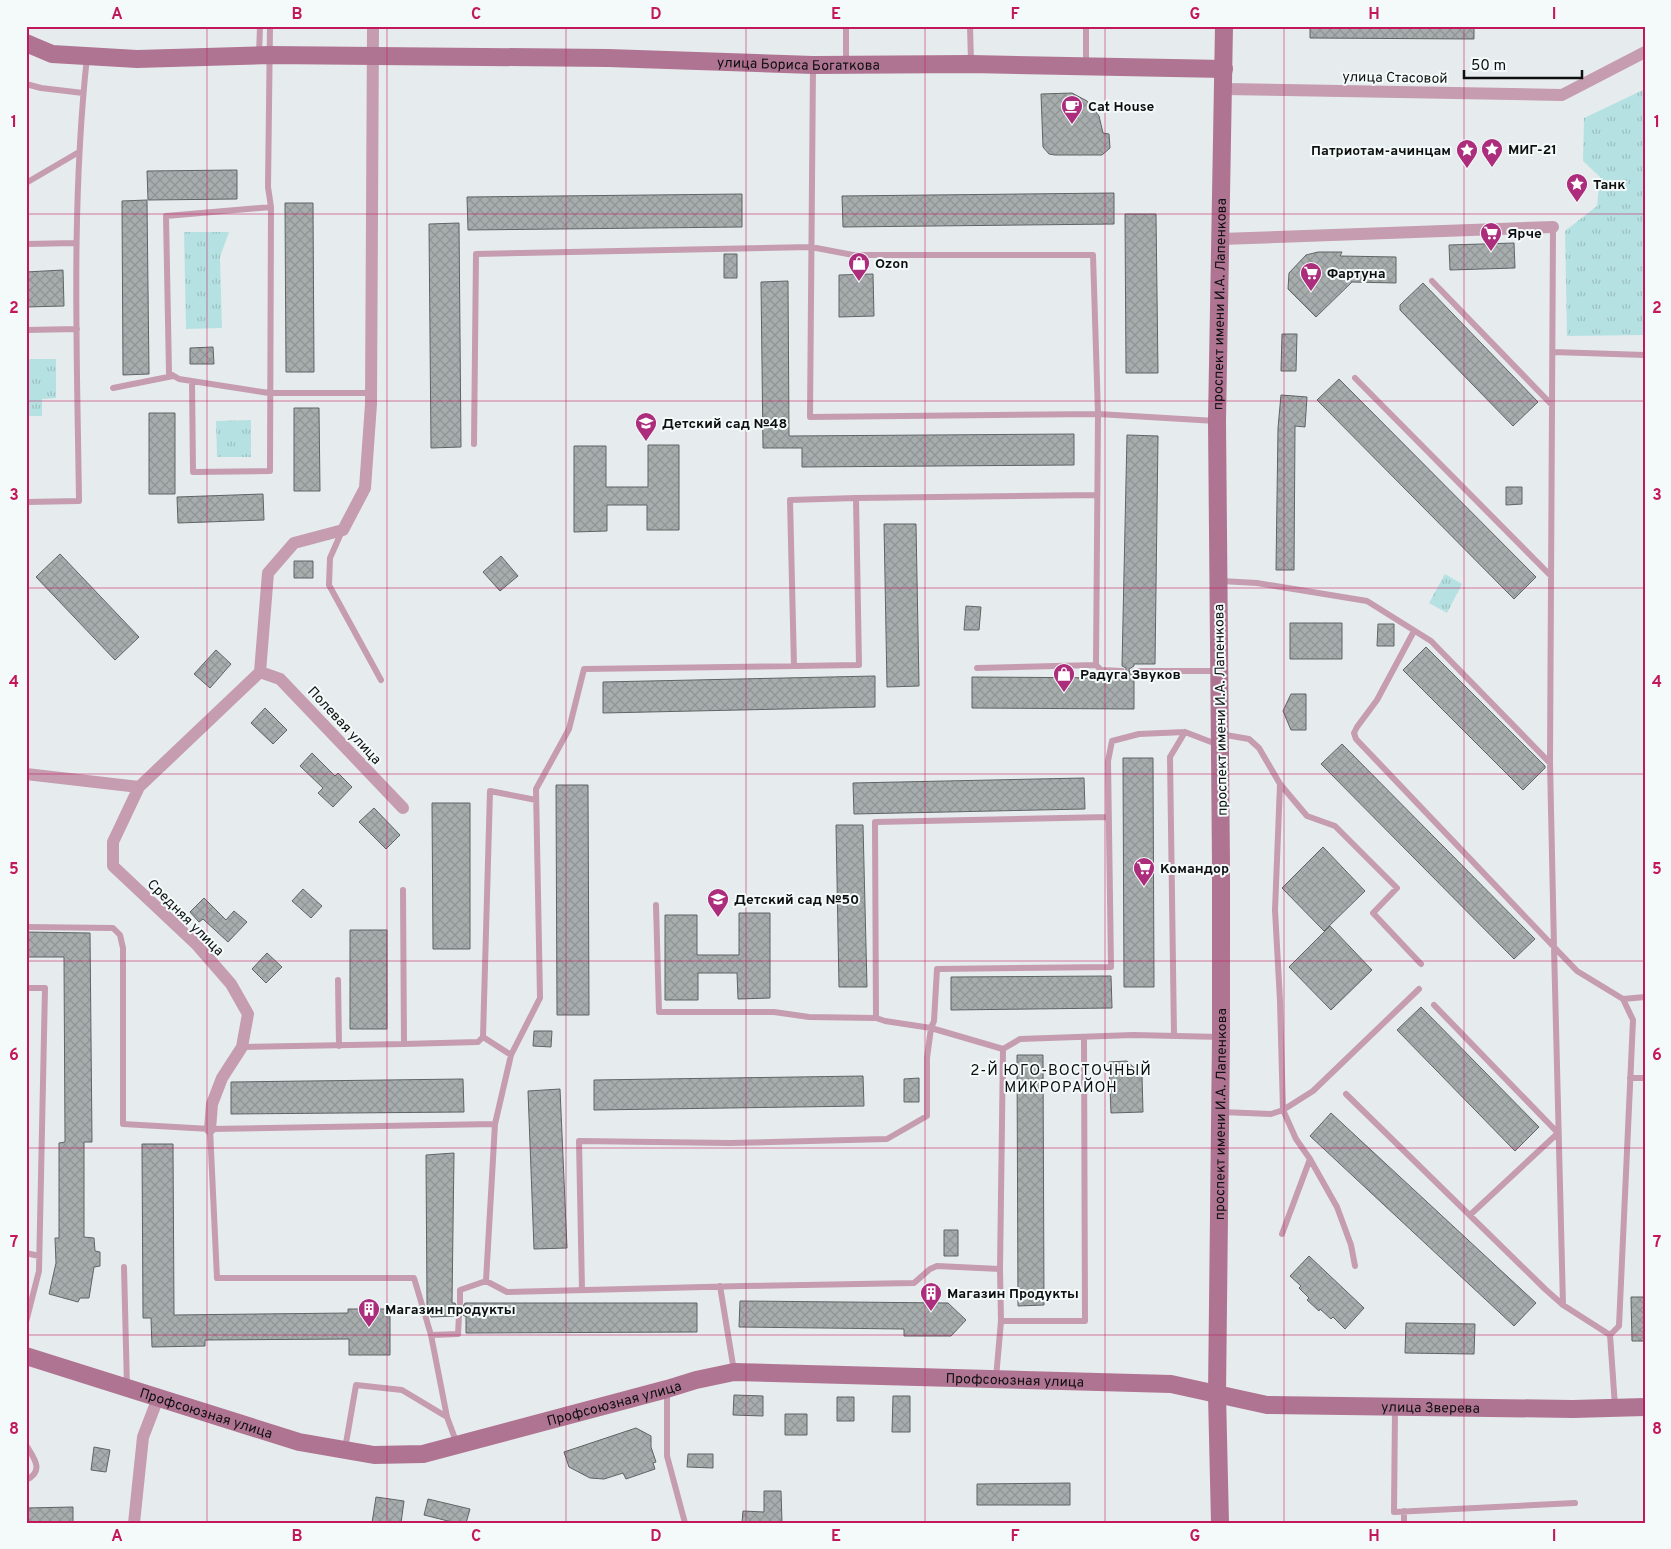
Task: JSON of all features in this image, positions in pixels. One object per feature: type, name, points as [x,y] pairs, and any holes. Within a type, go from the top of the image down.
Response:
[{"type":"main road","name":"проспект имени И.А. Лапенкова","points":[[1220,1523],[1218,1394],[1221,1037],[1217,421],[1224,26]]},
{"type":"main road","name":"улица Бориса Богаткова","points":[[26,43],[52,54],[137,59],[264,56],[608,58],[812,65],[971,64],[1224,69]]},
{"type":"main road","name":"Профсоюзная улица","points":[[26,1356],[299,1442],[374,1454],[423,1454],[696,1380],[734,1372],[1172,1384],[1218,1394]]},
{"type":"main road","name":"улица Зверева","points":[[1218,1394],[1266,1404],[1573,1409],[1645,1407]]},
{"type":"street","points":[[26,774],[139,786],[260,672],[268,573],[294,543],[343,530],[365,488],[372,393],[373,26]]},
{"type":"street","name":"улица Стасовой","points":[[1224,89],[1562,95],[1645,52]]},
{"type":"street","points":[[1221,239],[1553,227]]},
{"type":"street","name":"Полевая улица","points":[[260,672],[280,679],[403,808]]},
{"type":"street","name":"Средняя улица","points":[[139,786],[113,842],[113,866],[197,945],[230,984],[248,1014],[242,1048],[222,1078],[212,1104],[210,1128]]},
{"type":"street","points":[[134,1523],[143,1437],[158,1398]]},
{"type":"lane","points":[[192,381],[193,472],[270,471],[271,207],[268,187],[264,56],[260,26]]},
{"type":"lane","points":[[264,56],[270,26]]},
{"type":"lane","points":[[846,26],[846,64]]},
{"type":"lane","points":[[970,26],[971,64]]},
{"type":"lane","points":[[1086,26],[1086,66]]},
{"type":"lane","points":[[26,502],[79,502],[76,243],[79,152],[87,57]]},
{"type":"lane","points":[[812,65],[810,417],[1098,414],[1217,421]]},
{"type":"lane","points":[[26,84],[41,88],[83,93]]},
{"type":"lane","points":[[26,184],[79,152]]},
{"type":"lane","points":[[271,207],[166,216],[169,373],[179,379],[269,393],[372,393]]},
{"type":"lane","points":[[1553,227],[1550,763],[1563,1305]]},
{"type":"lane","points":[[26,244],[76,243]]},
{"type":"lane","points":[[474,444],[476,254],[811,248],[853,255],[1093,255],[1098,414],[1096,665],[1101,670],[1122,671]]},
{"type":"lane","points":[[1432,281],[1552,406]]},
{"type":"lane","points":[[26,330],[77,329]]},
{"type":"lane","points":[[1553,352],[1645,355]]},
{"type":"lane","points":[[113,388],[173,376]]},
{"type":"lane","points":[[1355,378],[1551,576]]},
{"type":"lane","points":[[794,666],[790,500],[1097,495]]},
{"type":"lane","points":[[486,1281],[495,1124],[511,1055],[540,998],[536,789],[569,729],[584,669],[859,665],[856,498]]},
{"type":"lane","points":[[343,530],[330,558],[329,585],[381,680]]},
{"type":"lane","points":[[1218,581],[1257,583],[1368,601],[1430,641],[1550,763]]},
{"type":"lane","points":[[1414,632],[1377,700],[1354,732],[1356,739],[1576,971],[1623,999],[1633,1020],[1619,1326],[1610,1335],[1616,1407]]},
{"type":"lane","points":[[978,668],[1096,665]]},
{"type":"lane","points":[[1134,671],[1219,671]]},
{"type":"lane","points":[[1174,1035],[1170,756],[1185,732]]},
{"type":"lane","points":[[582,1290],[579,1140],[730,1143],[887,1139],[927,1116],[927,1058],[931,1028],[934,1021],[937,969],[1111,967],[1108,761],[1112,741],[1139,734],[1185,732],[1220,739],[1249,739],[1258,748],[1280,784],[1307,816],[1335,826],[1397,888],[1373,913],[1421,964]]},
{"type":"lane","points":[[1280,784],[1275,910],[1283,1110],[1296,1138],[1337,1207],[1351,1245],[1355,1266]]},
{"type":"lane","points":[[242,1048],[478,1042],[483,1037],[490,791],[536,800]]},
{"type":"lane","points":[[876,1018],[875,822],[1108,817]]},
{"type":"lane","points":[[403,890],[404,1044]]},
{"type":"lane","points":[[656,905],[659,1012],[774,1012],[809,1018],[876,1018],[931,1028],[1003,1049],[1020,1039],[1174,1035],[1221,1037]]},
{"type":"lane","points":[[26,927],[113,928],[120,935],[123,948],[123,1124],[210,1128],[495,1124]]},
{"type":"lane","points":[[338,980],[339,1046]]},
{"type":"lane","points":[[26,988],[45,988],[39,1271],[26,1322]]},
{"type":"lane","points":[[1220,1112],[1271,1114],[1283,1110],[1313,1091],[1419,989]]},
{"type":"lane","points":[[1623,999],[1645,997]]},
{"type":"lane","points":[[1434,1005],[1558,1133]]},
{"type":"lane","points":[[483,1037],[511,1055]]},
{"type":"lane","points":[[1002,1321],[1085,1321],[1084,1038]]},
{"type":"lane","points":[[996,1379],[1002,1321],[1000,1269],[1003,1049]]},
{"type":"lane","points":[[1630,1078],[1645,1078]]},
{"type":"lane","points":[[1346,1094],[1563,1305],[1610,1335]]},
{"type":"lane","points":[[210,1128],[218,1278],[414,1278],[431,1334],[447,1417],[458,1444]]},
{"type":"lane","points":[[1470,1216],[1558,1133]]},
{"type":"lane","points":[[1282,1234],[1310,1159]]},
{"type":"lane","points":[[26,1253],[39,1256]]},
{"type":"lane","points":[[460,1303],[460,1290],[486,1281],[507,1292],[914,1283],[930,1269],[937,1266],[1000,1269]]},
{"type":"lane","points":[[124,1267],[127,1388]]},
{"type":"lane","points":[[720,1286],[734,1372]]},
{"type":"lane","points":[[431,1334],[458,1334],[459,1316]]},
{"type":"lane","points":[[345,1450],[356,1385],[402,1390],[447,1417]]},
{"type":"lane","points":[[667,1389],[667,1456],[685,1523]]},
{"type":"lane","points":[[1394,1407],[1394,1512],[1575,1503]]},
{"type":"lane","points":[[26,1445],[36,1462],[37,1469],[32,1477],[26,1480]]},
{"type":"lane","points":[[1404,1511],[1404,1523]]},
{"type":"green space","points":[[1645,89],[1645,335],[1567,336],[1565,231],[1597,206],[1600,177],[1583,161],[1584,118]]},
{"type":"green space","points":[[184,232],[229,232],[220,257],[222,328],[186,329]]},
{"type":"green space","points":[[26,359],[56,359],[56,398],[42,399],[42,416],[26,416]]},
{"type":"green space","points":[[251,420],[251,457],[217,457],[216,421]]},
{"type":"green space","points":[[1445,574],[1462,584],[1447,613],[1429,603]]},
{"type":"building","points":[[1310,26],[1474,26],[1474,39],[1310,38]]},
{"type":"building","name":"Cat House","points":[[1072,93],[1087,101],[1099,116],[1103,133],[1109,134],[1110,148],[1102,155],[1055,155],[1049,154],[1043,147],[1041,94]]},
{"type":"building","points":[[237,170],[237,199],[148,200],[147,171]]},
{"type":"building","points":[[1114,193],[1114,224],[843,227],[842,196]]},
{"type":"building","points":[[742,194],[742,227],[468,230],[467,197]]},
{"type":"building","points":[[147,200],[149,374],[123,375],[122,201]]},
{"type":"building","points":[[285,203],[313,203],[314,372],[286,372]]},
{"type":"building","points":[[1125,214],[1156,214],[1158,373],[1126,373]]},
{"type":"building","points":[[459,223],[461,447],[431,448],[429,224]]},
{"type":"building","points":[[1514,243],[1515,268],[1450,270],[1449,245]]},
{"type":"building","points":[[1318,252],[1342,252],[1340,256],[1396,257],[1396,283],[1352,282],[1316,317],[1288,289],[1289,273],[1306,255]]},
{"type":"building","points":[[724,254],[737,254],[737,278],[724,278]]},
{"type":"building","points":[[63,270],[64,306],[26,307],[26,272]]},
{"type":"building","points":[[873,274],[874,316],[839,317],[839,275]]},
{"type":"building","points":[[788,281],[789,436],[1074,434],[1074,465],[802,467],[802,448],[763,448],[761,282]]},
{"type":"building","points":[[1423,283],[1538,402],[1513,426],[1400,310],[1400,305]]},
{"type":"building","points":[[1282,334],[1297,334],[1296,371],[1281,371]]},
{"type":"building","points":[[213,347],[214,364],[190,364],[190,348]]},
{"type":"building","points":[[1339,379],[1536,577],[1514,599],[1317,400]]},
{"type":"building","points":[[1281,395],[1307,397],[1305,427],[1295,426],[1294,570],[1276,570],[1278,428]]},
{"type":"building","points":[[294,408],[319,408],[320,491],[294,491]]},
{"type":"building","points":[[149,413],[175,413],[175,494],[149,494]]},
{"type":"building","points":[[1127,435],[1158,436],[1155,664],[1134,664],[1129,669],[1130,674],[1134,676],[1134,709],[972,708],[972,677],[1122,678],[1126,673],[1126,668],[1122,666]]},
{"type":"building","points":[[648,445],[679,445],[679,530],[647,530],[647,505],[607,505],[607,531],[574,532],[574,446],[606,446],[606,487],[648,487]]},
{"type":"building","points":[[1506,487],[1522,487],[1522,504],[1506,505]]},
{"type":"building","points":[[263,494],[264,520],[178,523],[177,497]]},
{"type":"building","points":[[884,524],[916,524],[919,686],[887,687]]},
{"type":"building","points":[[60,554],[139,637],[115,660],[36,577]]},
{"type":"building","points":[[501,556],[518,576],[500,591],[483,572]]},
{"type":"building","points":[[294,561],[313,561],[313,578],[294,578]]},
{"type":"building","points":[[966,606],[981,607],[979,630],[964,630]]},
{"type":"building","points":[[1290,623],[1342,623],[1342,659],[1290,659]]},
{"type":"building","points":[[1378,624],[1394,624],[1394,646],[1377,646]]},
{"type":"building","points":[[1426,647],[1545,766],[1523,790],[1403,670]]},
{"type":"building","points":[[216,650],[231,664],[210,688],[194,674]]},
{"type":"building","points":[[875,676],[875,707],[603,713],[603,682]]},
{"type":"building","points":[[1291,694],[1306,694],[1306,730],[1291,730],[1283,711]]},
{"type":"building","points":[[265,708],[287,730],[273,744],[251,723]]},
{"type":"building","points":[[1342,744],[1535,939],[1514,959],[1321,764]]},
{"type":"building","points":[[312,753],[335,776],[338,773],[352,787],[333,807],[318,793],[323,788],[300,766]]},
{"type":"building","points":[[1123,758],[1153,758],[1154,987],[1124,987]]},
{"type":"building","points":[[1084,778],[1085,809],[854,814],[853,783]]},
{"type":"building","points":[[556,785],[588,785],[589,1015],[557,1015]]},
{"type":"building","points":[[432,803],[470,803],[470,949],[433,949]]},
{"type":"building","points":[[374,808],[400,835],[386,849],[359,822]]},
{"type":"building","points":[[836,825],[863,825],[867,987],[839,987]]},
{"type":"building","points":[[1323,847],[1365,891],[1324,931],[1282,888]]},
{"type":"building","points":[[303,889],[322,906],[311,918],[292,901]]},
{"type":"building","points":[[204,898],[226,920],[234,911],[247,922],[228,942],[203,919],[199,922],[190,912]]},
{"type":"building","points":[[739,913],[770,913],[770,998],[738,999],[737,973],[698,973],[698,1000],[665,1000],[665,915],[697,915],[697,955],[739,955]]},
{"type":"building","points":[[1330,926],[1372,970],[1331,1010],[1289,967]]},
{"type":"building","points":[[350,930],[387,930],[387,1029],[350,1029]]},
{"type":"building","points":[[26,932],[90,933],[92,1142],[84,1142],[84,1237],[94,1238],[95,1251],[100,1252],[100,1266],[94,1267],[89,1298],[80,1298],[78,1302],[49,1294],[56,1263],[55,1238],[59,1238],[59,1143],[65,1142],[64,957],[26,957]]},
{"type":"building","points":[[267,953],[282,967],[266,983],[252,969]]},
{"type":"building","points":[[1111,976],[1112,1008],[951,1010],[951,977]]},
{"type":"building","points":[[1421,1007],[1539,1127],[1515,1151],[1397,1030]]},
{"type":"building","points":[[534,1031],[552,1031],[551,1047],[533,1046]]},
{"type":"building","points":[[1017,1055],[1043,1055],[1044,1305],[1018,1306]]},
{"type":"building","points":[[1127,1061],[1142,1075],[1143,1112],[1111,1113],[1109,1062]]},
{"type":"building","points":[[863,1076],[864,1106],[594,1110],[594,1080]]},
{"type":"building","points":[[919,1078],[919,1102],[904,1102],[904,1079]]},
{"type":"building","points":[[463,1079],[464,1112],[231,1114],[231,1082]]},
{"type":"building","points":[[560,1089],[567,1248],[534,1249],[528,1091]]},
{"type":"building","points":[[1331,1113],[1536,1303],[1514,1326],[1310,1136]]},
{"type":"building","points":[[142,1144],[173,1144],[174,1315],[348,1313],[348,1309],[390,1309],[390,1355],[349,1355],[349,1339],[205,1340],[205,1346],[152,1347],[151,1318],[143,1318]]},
{"type":"building","points":[[454,1153],[452,1303],[455,1303],[457,1307],[462,1308],[465,1303],[697,1303],[697,1332],[466,1333],[466,1316],[461,1312],[456,1312],[454,1316],[431,1317],[427,1304],[426,1155]]},
{"type":"building","points":[[944,1230],[958,1230],[958,1256],[944,1256]]},
{"type":"building","points":[[1309,1256],[1364,1308],[1345,1329],[1333,1317],[1331,1319],[1307,1300],[1309,1298],[1299,1288],[1301,1286],[1290,1276]]},
{"type":"building","points":[[1631,1297],[1645,1297],[1645,1341],[1632,1341]]},
{"type":"building","points":[[740,1301],[948,1303],[966,1320],[951,1336],[904,1336],[904,1329],[739,1327]]},
{"type":"building","points":[[1406,1323],[1475,1324],[1474,1354],[1405,1353]]},
{"type":"building","points":[[734,1395],[763,1396],[763,1416],[733,1415]]},
{"type":"building","points":[[893,1396],[910,1396],[910,1432],[892,1432]]},
{"type":"building","points":[[837,1397],[854,1397],[854,1421],[837,1421]]},
{"type":"building","points":[[785,1414],[807,1414],[807,1435],[785,1435]]},
{"type":"building","points":[[636,1428],[651,1436],[651,1447],[656,1462],[653,1463],[655,1469],[626,1479],[623,1473],[604,1479],[590,1478],[569,1467],[564,1452]]},
{"type":"building","points":[[94,1447],[110,1450],[106,1472],[91,1470]]},
{"type":"building","points":[[688,1454],[713,1454],[713,1468],[687,1467]]},
{"type":"building","points":[[1070,1483],[1070,1505],[977,1505],[977,1484]]},
{"type":"building","points":[[764,1491],[781,1491],[782,1523],[742,1523],[743,1511],[764,1512]]},
{"type":"building","points":[[376,1497],[404,1501],[401,1523],[372,1523]]},
{"type":"building","points":[[428,1499],[470,1509],[466,1523],[456,1523],[424,1515]]},
{"type":"building","points":[[73,1507],[73,1523],[26,1523],[26,1508]]},
{"type":"place","name":"Cat House","points":[[1072,125]]},
{"type":"place","name":"МИГ-21","points":[[1492,168]]},
{"type":"place","name":"Патриотам-ачинцам","points":[[1467,169]]},
{"type":"place","name":"Танк","points":[[1577,203]]},
{"type":"place","name":"Ярче","points":[[1491,252]]},
{"type":"place","name":"Ozon","points":[[859,282]]},
{"type":"place","name":"Фартуна","points":[[1311,292]]},
{"type":"place","name":"Детский сад №48","points":[[646,442]]},
{"type":"place","name":"Радуга Звуков","points":[[1064,693]]},
{"type":"place","name":"Командор","points":[[1144,887]]},
{"type":"place","name":"Детский сад №50","points":[[718,918]]},
{"type":"place","name":"Магазин Продукты","points":[[931,1312]]},
{"type":"place","name":"Магазин продукты","points":[[369,1328]]},
{"type":"district","name":"2-Й ЮГО-ВОСТОЧНЫЙ МИКРОРАЙОН","points":[[1061,1078]]}]
